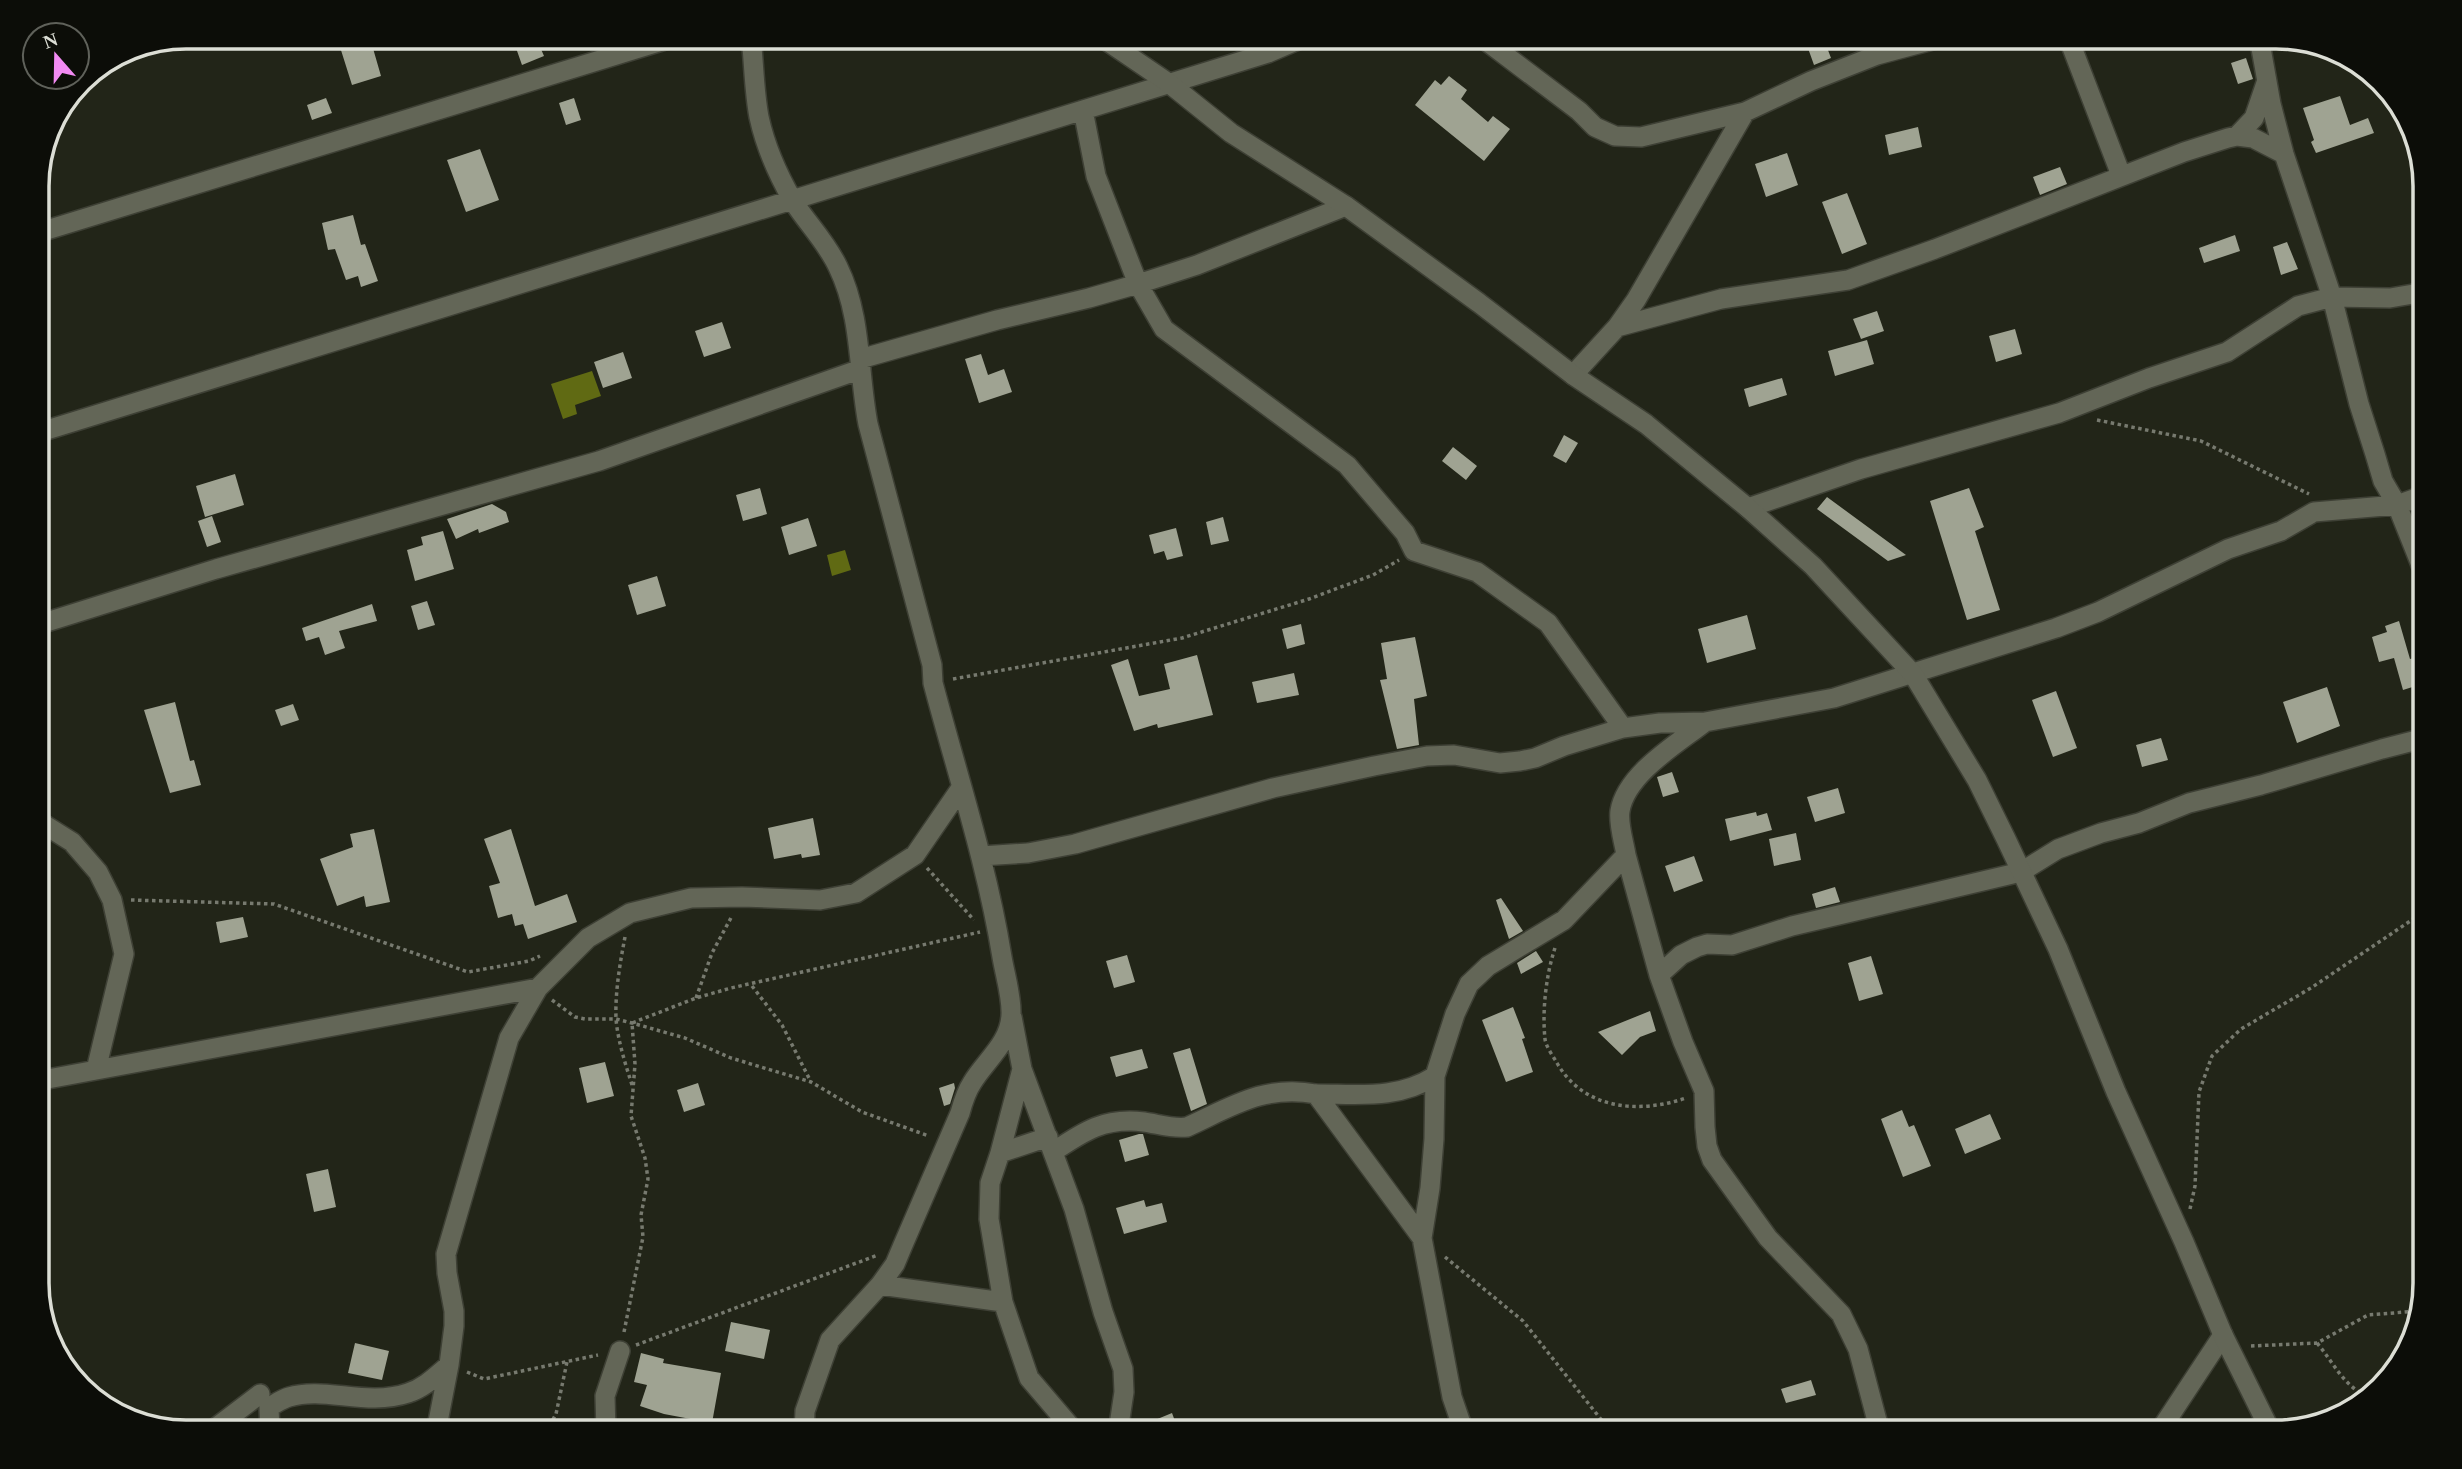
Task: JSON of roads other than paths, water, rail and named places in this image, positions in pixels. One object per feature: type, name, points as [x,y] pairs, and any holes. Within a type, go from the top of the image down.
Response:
[{"type":"street","points":[[49,229],[636,49]]},
{"type":"street","points":[[752,49],[759,116],[768,147],[793,200],[838,266],[856,326],[868,424],[932,665],[933,683],[981,856],[988,926],[1012,1016],[1022,1069],[1074,1209],[1123,1369],[1124,1392],[1120,1420]]},
{"type":"street","points":[[1119,49],[1170,83],[1231,133],[1346,206],[1573,375],[1646,424],[1813,566],[1913,674],[1977,780],[2058,949],[2116,1092],[2184,1242],[2225,1341],[2265,1420]]},
{"type":"street","points":[[49,429],[1277,49]]},
{"type":"street","points":[[1497,49],[1595,127],[1615,136],[1641,137],[1745,112],[1811,81],[1869,49]]},
{"type":"street","points":[[2073,49],[2121,175]]},
{"type":"street","points":[[2261,49],[2284,154],[2332,297],[2367,429],[2383,481],[2397,505],[2413,545]]},
{"type":"street","points":[[2237,136],[2254,118],[2267,78]]},
{"type":"street","points":[[1083,110],[1096,176],[1138,284],[1164,329],[1347,465],[1405,533],[1414,551],[1477,572],[1548,624],[1623,728]]},
{"type":"street","points":[[1573,375],[1618,327],[1673,240],[1708,173],[1745,112]]},
{"type":"street","points":[[1618,327],[1721,299],[1848,280],[2121,175],[2237,136],[2263,141],[2284,154]]},
{"type":"street","points":[[49,621],[216,569],[599,461],[861,364],[997,320],[1089,298],[1197,265],[1346,206]]},
{"type":"street","points":[[1748,508],[1861,468],[2059,413],[2149,378],[2227,352],[2298,306],[2332,297],[2390,298],[2413,294]]},
{"type":"street","points":[[981,856],[1028,853],[1075,844],[1273,788],[1427,756],[1454,755],[1500,763],[1535,758],[1623,728],[1660,723],[1705,722],[1834,698],[2067,624],[2228,549],[2281,531],[2314,512],[2397,505],[2413,499]]},
{"type":"street","points":[[1705,722],[1650,765],[1624,797],[1619,814],[1626,855],[1659,975],[1704,1091],[1707,1146],[1712,1160],[1768,1238],[1842,1314],[1858,1349],[1877,1420]]},
{"type":"street","points":[[1659,975],[1681,955],[1697,947],[1707,944],[1732,945],[1792,926],[2021,872],[2058,849],[2101,833],[2140,823],[2189,803],[2413,741]]},
{"type":"street","points":[[438,1420],[449,1365],[454,1311],[446,1254],[509,1038],[538,988],[588,938],[629,913],[691,898],[820,900],[856,893],[915,855],[961,788]]},
{"type":"street","points":[[49,828],[72,842],[98,873],[112,900],[124,954],[96,1070]]},
{"type":"street","points":[[1460,1420],[1442,1350],[1422,1238],[1432,1176],[1435,1076],[1455,1014],[1469,984],[1488,966],[1563,920],[1626,855]]},
{"type":"street","points":[[49,1079],[538,988]]},
{"type":"street","points":[[805,1420],[805,1411],[830,1340],[895,1264],[965,1096],[973,1081],[992,1058],[1012,1016]]},
{"type":"street","points":[[1022,1069],[990,1183],[989,1219],[1003,1302],[1029,1378],[1065,1420]]},
{"type":"street","points":[[1000,1153],[1050,1145],[1102,1124],[1137,1121],[1187,1127],[1242,1100],[1279,1091],[1373,1094],[1406,1091],[1435,1076]]},
{"type":"street","points":[[1316,1094],[1422,1238]]},
{"type":"street","points":[[880,1284],[1003,1302]]},
{"type":"street","points":[[2169,1420],[2225,1341]]},
{"type":"street","points":[[606,1420],[605,1396],[620,1351]]},
{"type":"street","points":[[270,1420],[269,1407],[289,1397],[391,1397],[411,1392],[429,1382],[449,1365]]},
{"type":"street","points":[[226,1420],[260,1394]]}]
